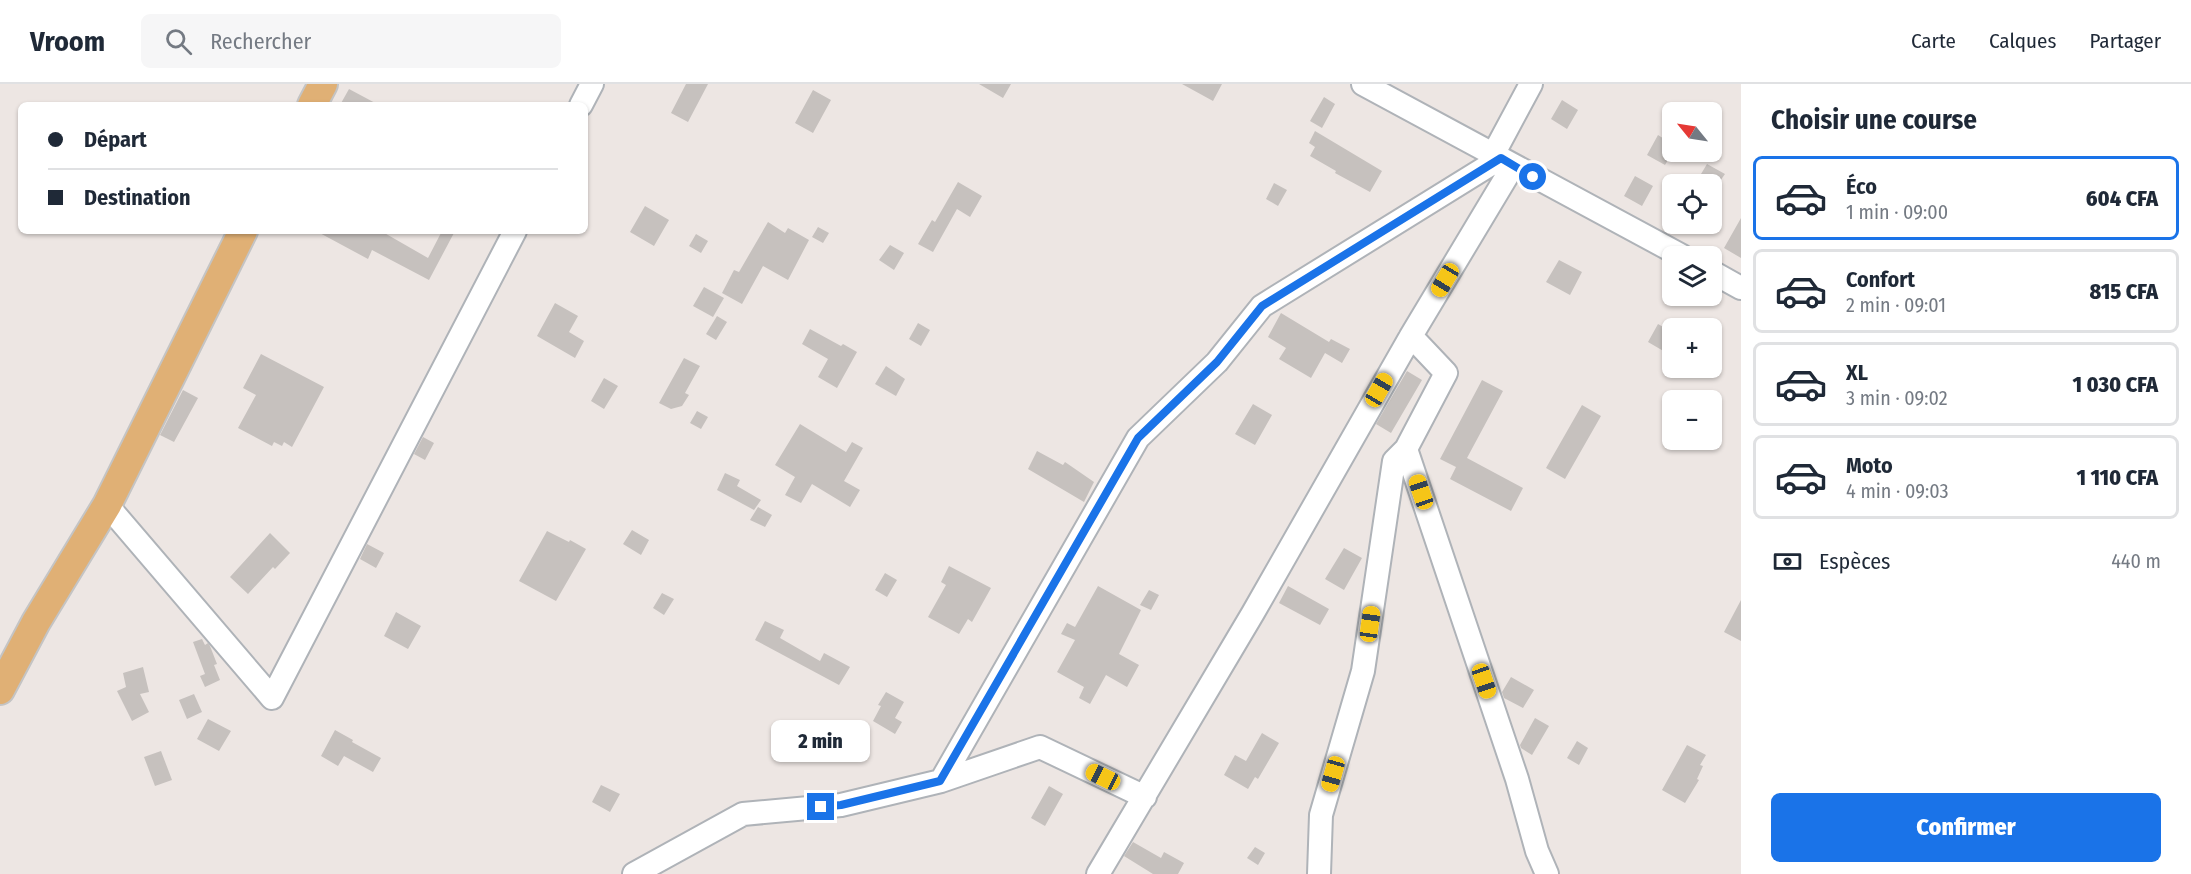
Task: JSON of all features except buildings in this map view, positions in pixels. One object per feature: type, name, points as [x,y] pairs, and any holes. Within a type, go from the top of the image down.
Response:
[{"type":"main road","points":[[314,102],[323,84]]},
{"type":"main road","points":[[0,690],[36,622],[107,505],[242,234]]},
{"type":"street","points":[[583,102],[592,84]]},
{"type":"street","points":[[1363,84],[1663,246]]},
{"type":"street","points":[[1098,874],[1253,613],[1411,336],[1502,159],[1531,84]]},
{"type":"street","points":[[940,781],[1138,438],[1217,362],[1262,306],[1502,159]]},
{"type":"street","points":[[107,505],[272,698],[513,234]]},
{"type":"street","points":[[1722,278],[1741,288]]},
{"type":"street","points":[[1319,874],[1321,815],[1363,671],[1395,461],[1406,449],[1446,373],[1411,336]]},
{"type":"street","points":[[1406,449],[1517,779],[1537,851],[1546,874]]},
{"type":"street","points":[[634,874],[743,814],[841,805],[940,781],[1040,747],[1145,797]]},
{"type":"route","points":[[821,807],[841,805],[940,781],[1138,438],[1217,362],[1262,306],[1501,158],[1533,177]]}]
